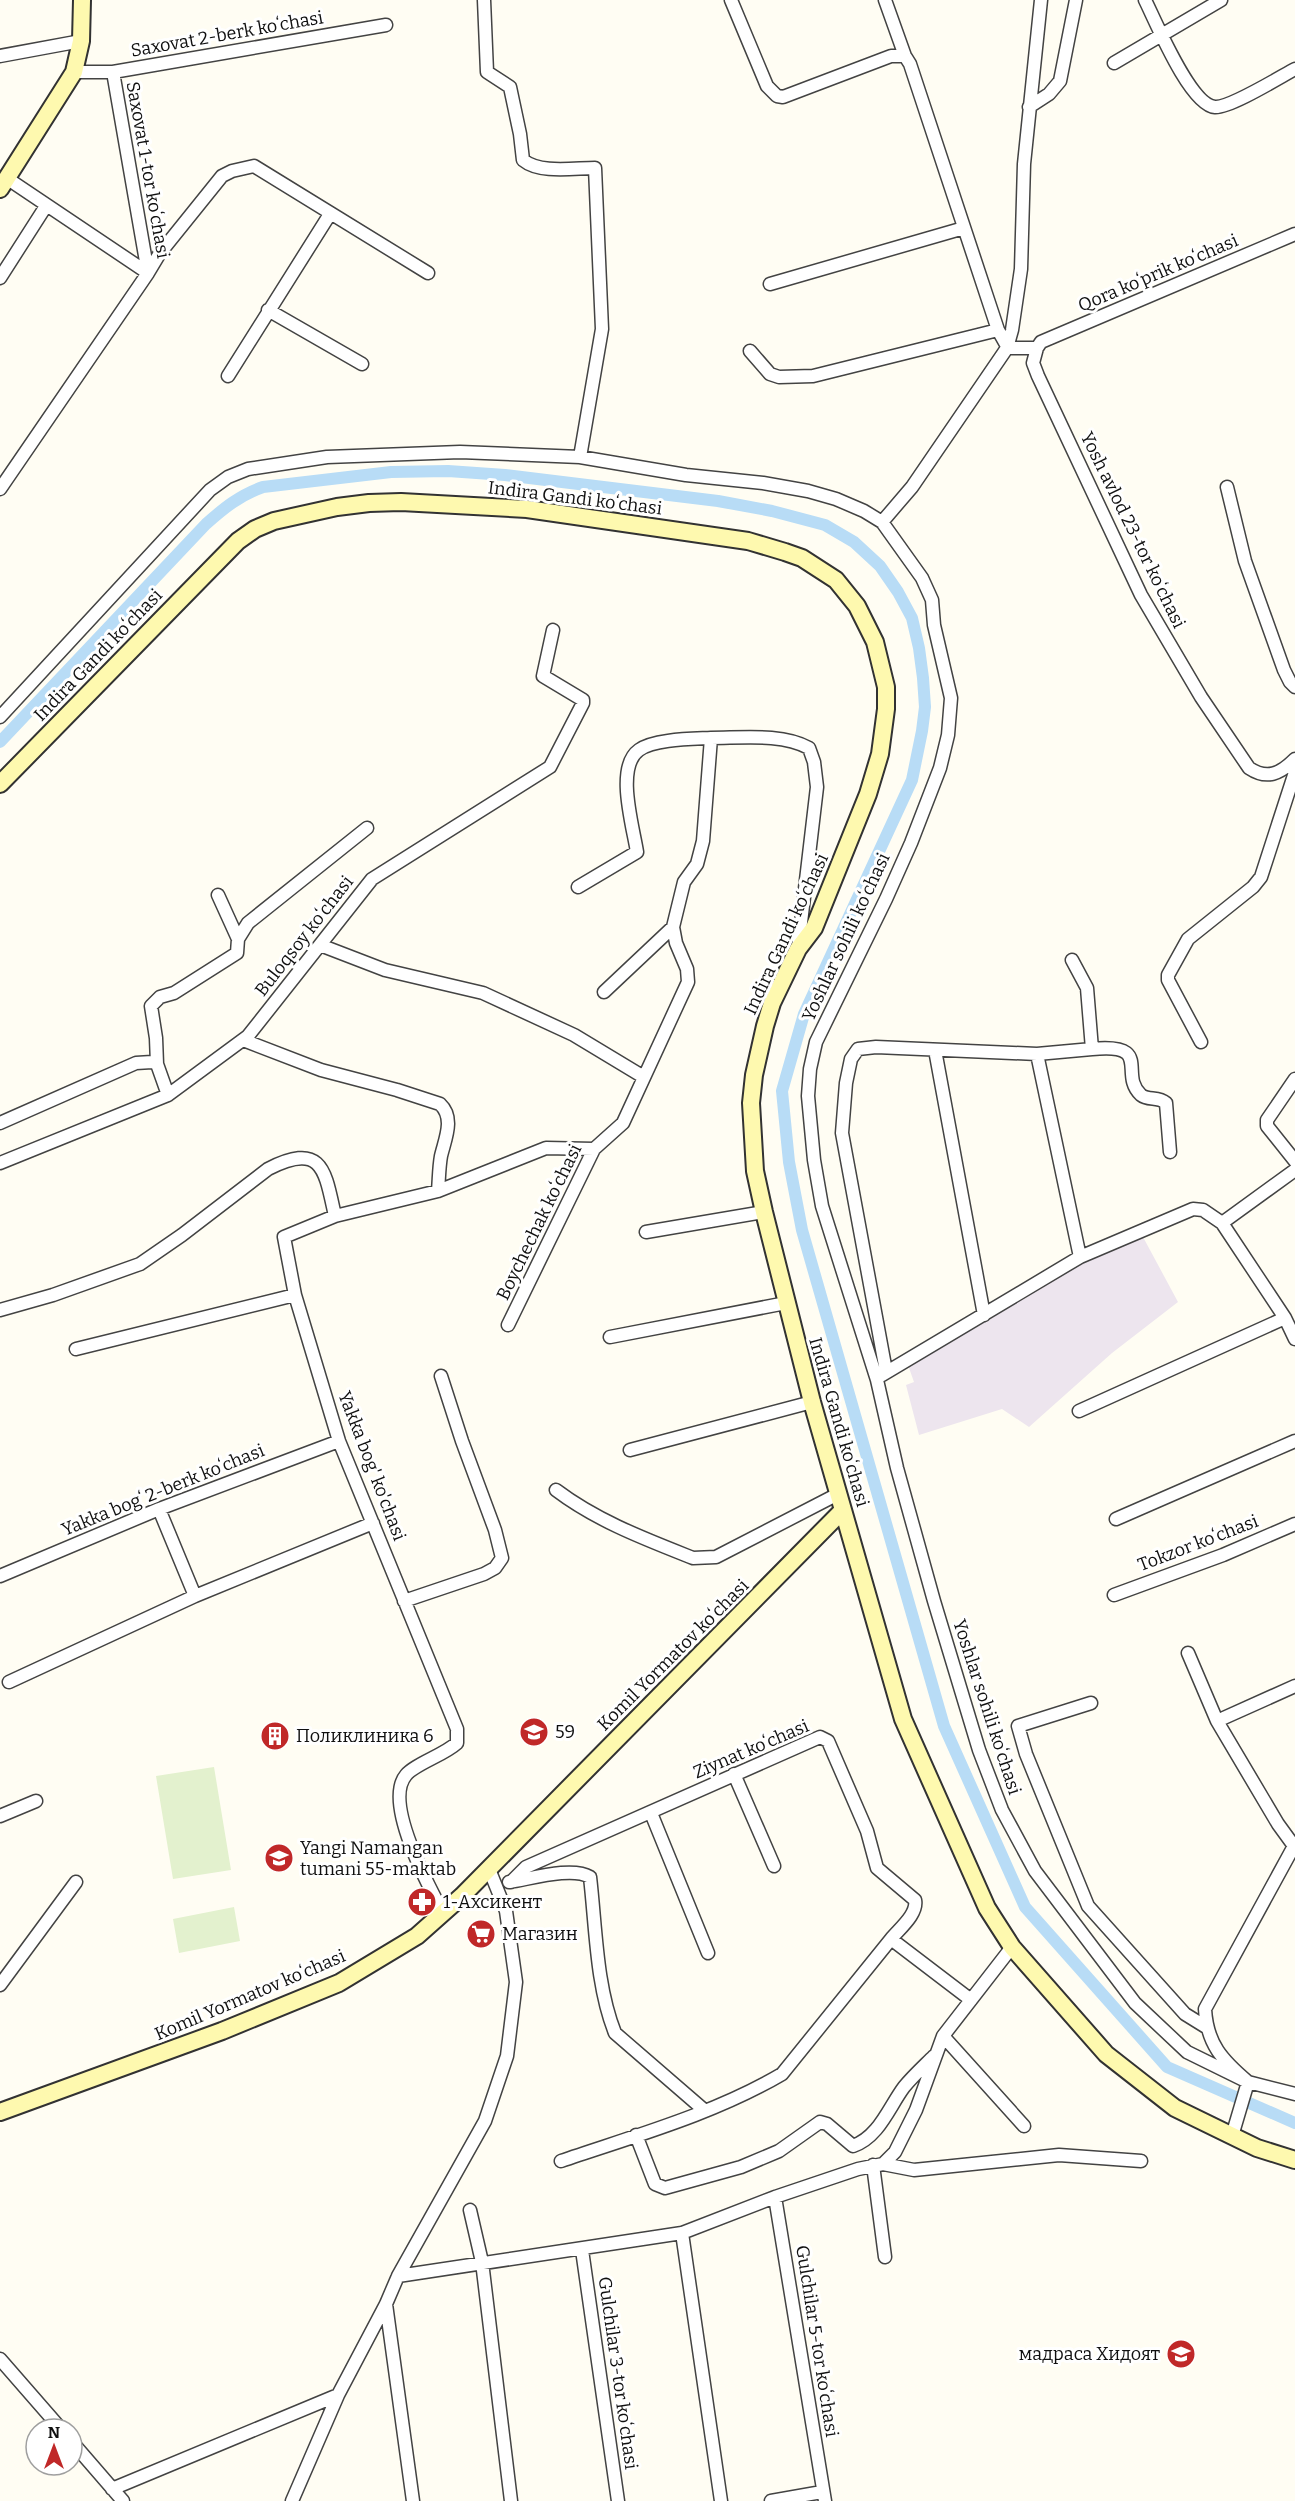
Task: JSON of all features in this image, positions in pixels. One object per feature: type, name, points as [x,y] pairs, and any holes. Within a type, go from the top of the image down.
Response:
[{"type":"street","points":[[4,184],[74,72],[81,40],[82,0]]},
{"type":"street","points":[[484,0],[487,72],[510,87],[523,160],[530,165],[555,168],[595,168],[602,329],[580,457]]},
{"type":"street","points":[[731,0],[767,86],[777,96],[783,97],[891,56],[905,56]]},
{"type":"street","points":[[885,0],[910,64],[998,330],[1019,348]]},
{"type":"street","points":[[1019,348],[1012,330],[1021,269],[1024,164],[1041,0]]},
{"type":"street","points":[[1029,107],[1049,94],[1060,81],[1076,0]]},
{"type":"street","points":[[1146,0],[1184,79],[1204,101],[1214,107],[1227,105],[1295,69]]},
{"type":"street","points":[[1114,63],[1221,0]]},
{"type":"street","name":"Saxovat 2-berk koʻchasi","points":[[74,72],[113,72],[386,25]]},
{"type":"street","points":[[0,56],[81,40]]},
{"type":"street","name":"Saxovat 1-tor koʻchasi","points":[[0,489],[148,273],[113,72]]},
{"type":"street","points":[[148,273],[160,253],[222,176],[254,166],[428,273]]},
{"type":"street","name":"Saxovat 1-tor koʻchasi","points":[[4,184],[46,206],[148,273]]},
{"type":"street","points":[[0,278],[46,206]]},
{"type":"street","points":[[228,376],[330,214]]},
{"type":"street","points":[[770,284],[964,228]]},
{"type":"street","name":"Qora koʻprik koʻchasi","points":[[1019,348],[1041,342],[1295,234]]},
{"type":"street","points":[[268,310],[363,364]]},
{"type":"street","points":[[750,351],[770,374],[779,377],[813,376],[998,330]]},
{"type":"street","points":[[0,717],[210,490],[238,472],[338,457],[460,452],[580,457],[686,475],[763,483],[808,491],[845,503],[882,522],[912,487],[1019,348]]},
{"type":"street","name":"Yosh avlod 23-tor koʻchasi","points":[[1019,348],[1033,363],[1141,595],[1201,697],[1249,768],[1257,773],[1271,775],[1284,771],[1295,759]]},
{"type":"street","points":[[1227,487],[1245,561],[1284,670],[1295,687]]},
{"type":"street","name":"Indira Gandi koʻchasi","points":[[0,784],[238,541],[255,529],[274,521],[337,507],[401,502],[527,509],[748,541],[802,558],[836,580],[866,621],[882,664],[886,687],[884,732],[872,783],[814,928],[798,949],[772,1003],[754,1075],[751,1103],[752,1137],[764,1212],[786,1303],[903,1719],[987,1908],[1012,1947],[1106,2054],[1175,2108],[1234,2129],[1257,2148],[1295,2160]]},
{"type":"street","name":"Yoshlar sohili koʻchasi","points":[[881,1375],[822,1206],[814,1160],[808,1096],[810,1069],[816,1042],[871,931],[906,852],[940,768],[948,735],[951,698],[934,625],[932,600],[921,578],[882,522]]},
{"type":"street","name":"Buloqsoy koʻchasi","points":[[0,1163],[168,1095],[243,1040],[372,879],[550,767],[583,703],[583,700],[543,676],[553,630]]},
{"type":"street","points":[[578,887],[637,852],[626,779],[628,763],[639,750],[651,746],[711,738],[799,742],[810,748],[817,787],[798,949]]},
{"type":"street","name":"Boychechak koʻchasi","points":[[508,1325],[594,1149],[622,1123],[642,1076],[688,982],[687,969],[676,943],[673,927],[684,882],[697,864],[703,841],[711,738]]},
{"type":"street","points":[[1201,1042],[1168,980],[1168,975],[1188,939],[1253,887],[1261,877],[1295,772]]},
{"type":"street","points":[[1283,812],[1295,805]]},
{"type":"street","points":[[168,1095],[157,1064],[151,1006],[160,997],[174,993],[237,953],[238,939],[248,923],[258,913],[367,828]]},
{"type":"street","points":[[218,895],[238,939]]},
{"type":"street","points":[[604,992],[673,927]]},
{"type":"street","points":[[320,945],[384,970],[483,993],[574,1035],[642,1076]]},
{"type":"street","points":[[1072,960],[1087,988],[1092,1049]]},
{"type":"street","points":[[243,1040],[321,1070],[440,1104],[444,1108],[448,1121],[438,1191]]},
{"type":"street","name":"Yoshlar sohili koʻchasi","points":[[1170,1152],[1166,1103],[1162,1099],[1143,1097],[1138,1092],[1130,1058],[1125,1052],[1113,1047],[1037,1054],[876,1047],[858,1049],[851,1059],[846,1083],[842,1133],[897,1468],[979,1750],[1002,1810],[1035,1871],[1136,2003],[1187,2052],[1248,2082],[1295,2094]]},
{"type":"street","points":[[935,1050],[984,1315]]},
{"type":"street","points":[[1037,1054],[1080,1257]]},
{"type":"street","points":[[0,1123],[136,1064],[152,1062],[157,1064]]},
{"type":"street","points":[[1295,1079],[1267,1120],[1267,1126],[1295,1161]]},
{"type":"street","name":"Yakka bog' ko'chasi","points":[[444,1913],[416,1861],[400,1804],[400,1791],[406,1774],[451,1749],[457,1743],[458,1736],[339,1441],[295,1295],[284,1237],[335,1216],[438,1191],[546,1148],[594,1149]]},
{"type":"street","points":[[0,1310],[53,1295],[140,1264],[182,1236],[268,1169],[282,1162],[298,1158],[320,1164],[326,1172],[335,1216]]},
{"type":"street","points":[[1222,1223],[1295,1170]]},
{"type":"street","points":[[881,1375],[1080,1257],[1193,1209],[1203,1210],[1222,1223],[1285,1318],[1295,1339]]},
{"type":"street","points":[[646,1232],[764,1212]]},
{"type":"street","points":[[76,1349],[295,1295]]},
{"type":"street","points":[[609,1337],[786,1303]]},
{"type":"street","points":[[1079,1411],[1285,1318]]},
{"type":"street","points":[[404,1601],[484,1574],[495,1568],[502,1558],[495,1530],[441,1376]]},
{"type":"street","points":[[630,1450],[812,1402]]},
{"type":"street","name":"Yakka bogʻ 2-berk koʻchasi","points":[[0,1576],[159,1509],[339,1441]]},
{"type":"street","points":[[1116,1520],[1295,1441]]},
{"type":"street","points":[[556,1490],[579,1507],[632,1534],[693,1558],[716,1557],[838,1494]]},
{"type":"street","points":[[159,1509],[195,1596]]},
{"type":"street","name":"Komil Yormatov koʻchasi","points":[[0,2112],[222,2031],[339,1983],[417,1936],[492,1877],[843,1510]]},
{"type":"street","points":[[9,1682],[195,1596],[373,1522]]},
{"type":"street","name":"Tokzor koʻchasi","points":[[1114,1595],[1223,1555],[1295,1524]]},
{"type":"street","points":[[1188,1653],[1217,1721],[1278,1824],[1295,1845],[1205,2009],[1206,2027],[1224,2062],[1248,2082],[1234,2129]]},
{"type":"street","points":[[1217,1721],[1295,1686]]},
{"type":"street","points":[[1091,1703],[1018,1726],[1026,1754],[1088,1906],[1185,2014],[1206,2027]]},
{"type":"street","name":"Ziynat koʻchasi","points":[[511,1882],[526,1867],[820,1737],[828,1741],[867,1831],[878,1868],[915,1900],[916,1906],[912,1914],[782,2074],[704,2110],[561,2161]]},
{"type":"street","points":[[734,1774],[774,1866]]},
{"type":"street","points":[[0,1816],[36,1801]]},
{"type":"street","points":[[651,1813],[708,1953]]},
{"type":"street","points":[[492,1877],[511,1882],[582,1872],[590,1878],[602,1980],[609,2018],[615,2033],[704,2110]]},
{"type":"street","points":[[292,2501],[338,2395],[386,2304],[398,2276],[485,2121],[507,2056],[516,1982],[506,1911],[492,1877]]},
{"type":"street","points":[[0,1985],[76,1882]]},
{"type":"street","points":[[891,1939],[971,2000]]},
{"type":"street","points":[[398,2276],[682,2234],[775,2197],[878,2165],[896,2152],[916,2110],[943,2036],[1012,1947]]},
{"type":"street","points":[[943,2036],[1024,2126]]},
{"type":"street","points":[[636,2135],[656,2184],[665,2188],[741,2168],[779,2151],[820,2122],[827,2124],[853,2146],[864,2142],[878,2126],[905,2086],[938,2050]]},
{"type":"street","points":[[878,2165],[914,2170],[1059,2154],[1141,2161]]},
{"type":"street","points":[[878,2165],[885,2257]]},
{"type":"street","name":"Gulchilar 5-tor koʻchasi","points":[[775,2197],[824,2496]]},
{"type":"street","points":[[470,2210],[482,2262],[512,2501]]},
{"type":"street","points":[[682,2234],[721,2501]]},
{"type":"street","name":"Gulchilar 3-tor koʻchasi","points":[[582,2250],[618,2501]]},
{"type":"street","points":[[386,2304],[412,2501]]},
{"type":"street","points":[[0,2359],[51,2417]]},
{"type":"street","points":[[112,2489],[338,2395]]},
{"type":"street","points":[[84,2456],[123,2501]]},
{"type":"street","points":[[771,2501],[824,2496]]},
{"type":"shaded area","points":[[1143,1237],[1178,1302],[1112,1353],[1029,1427],[1002,1409],[919,1435],[906,1385],[914,1382],[908,1365],[1051,1277]]},
{"type":"green space","points":[[214,1767],[231,1870],[173,1879],[156,1776]]},
{"type":"green space","points":[[234,1907],[240,1941],[179,1953],[173,1919]]},
{"type":"waterway","points":[[0,742],[206,524],[233,502],[263,487],[391,472],[448,471],[505,475],[718,501],[772,511],[825,525],[854,542],[880,566],[912,618],[919,648],[925,707],[912,780],[804,1014],[782,1091],[789,1162],[802,1230],[944,1726],[1025,1907],[1167,2067],[1295,2123]]},
{"type":"place","name":"59","points":[[534,1732]]},
{"type":"place","name":"Поликлиника 6","points":[[275,1736]]},
{"type":"place","name":"Yangi Namangan tumani 55-maktab","points":[[279,1858]]},
{"type":"place","name":"1-Ахсикент","points":[[422,1902]]},
{"type":"place","name":"Магазин","points":[[481,1934]]},
{"type":"place","name":"мадраса Хидоят","points":[[1181,2354]]}]
